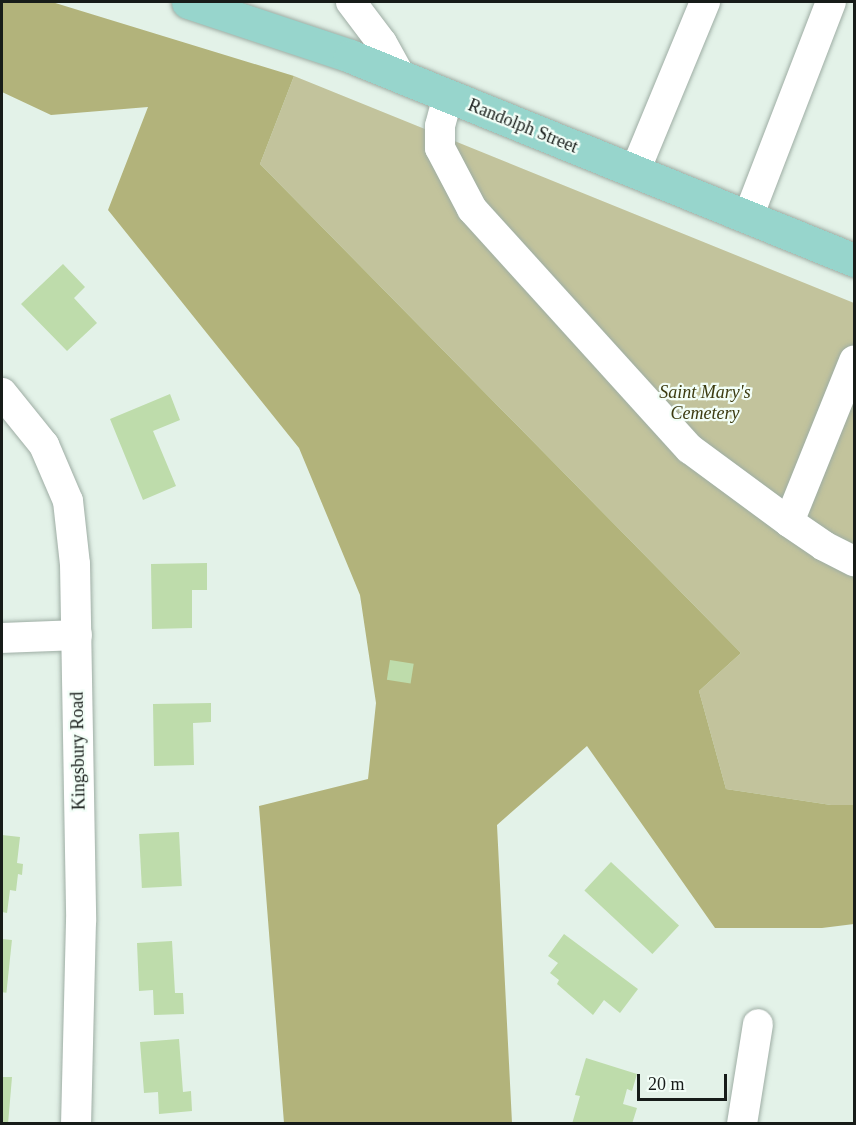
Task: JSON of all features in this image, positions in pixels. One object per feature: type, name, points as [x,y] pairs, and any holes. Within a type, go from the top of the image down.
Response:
[{"type":"main road","name":"Randolph Street","points":[[188,2],[298,38],[400,76],[855,260]]},
{"type":"street","points":[[351,2],[382,43],[400,76]]},
{"type":"street","points":[[635,171],[705,2]]},
{"type":"street","points":[[747,217],[831,2]]},
{"type":"street","points":[[448,96],[440,126],[440,148],[472,209],[690,449],[824,546],[855,561]]},
{"type":"street","points":[[789,522],[855,361]]},
{"type":"street","name":"Kingsbury Road","points":[[4,395],[45,445],[68,501],[75,564],[81,921],[76,1124]]},
{"type":"street","points":[[2,638],[77,635]]},
{"type":"street","points":[[742,1124],[758,1024]]},
{"type":"green space","points":[[2,2],[52,2],[294,76],[260,164],[741,653],[699,691],[726,789],[831,805],[854,805],[854,924],[822,928],[715,928],[587,746],[497,825],[512,1123],[284,1123],[259,806],[368,779],[376,703],[360,595],[299,448],[108,210],[148,107],[51,115],[2,92]]},
{"type":"green space","name":"Saint Mary's Cemetery","points":[[294,76],[854,303],[854,805],[831,805],[726,789],[699,691],[741,653],[260,164]]},
{"type":"building","points":[[63,264],[85,287],[74,298],[97,323],[67,351],[21,304]]},
{"type":"building","points":[[170,394],[180,420],[153,431],[176,486],[143,500],[110,419]]},
{"type":"building","points":[[207,563],[207,590],[192,590],[192,628],[152,629],[151,564]]},
{"type":"building","points":[[390,660],[414,664],[411,684],[387,680]]},
{"type":"building","points":[[211,703],[211,722],[193,723],[194,765],[154,766],[153,704]]},
{"type":"building","points":[[179,832],[182,886],[142,888],[139,834]]},
{"type":"building","points":[[2,835],[20,837],[17,863],[23,864],[22,875],[18,874],[16,891],[10,890],[7,913],[2,912]]},
{"type":"building","points":[[611,862],[679,925],[652,954],[584,891]]},
{"type":"building","points":[[564,934],[638,989],[620,1013],[604,1000],[593,1015],[557,984],[559,980],[550,973],[558,963],[548,956]]},
{"type":"building","points":[[2,939],[12,940],[6,993],[2,992]]},
{"type":"building","points":[[172,941],[175,993],[183,993],[184,1014],[154,1015],[153,990],[139,991],[137,943]]},
{"type":"building","points":[[179,1039],[183,1092],[191,1091],[192,1111],[159,1114],[158,1092],[144,1093],[140,1042]]},
{"type":"building","points":[[586,1058],[637,1074],[632,1091],[627,1089],[623,1104],[637,1108],[632,1124],[572,1124],[580,1096],[575,1095]]},
{"type":"building","points":[[2,1077],[12,1077],[8,1124],[2,1124]]}]
